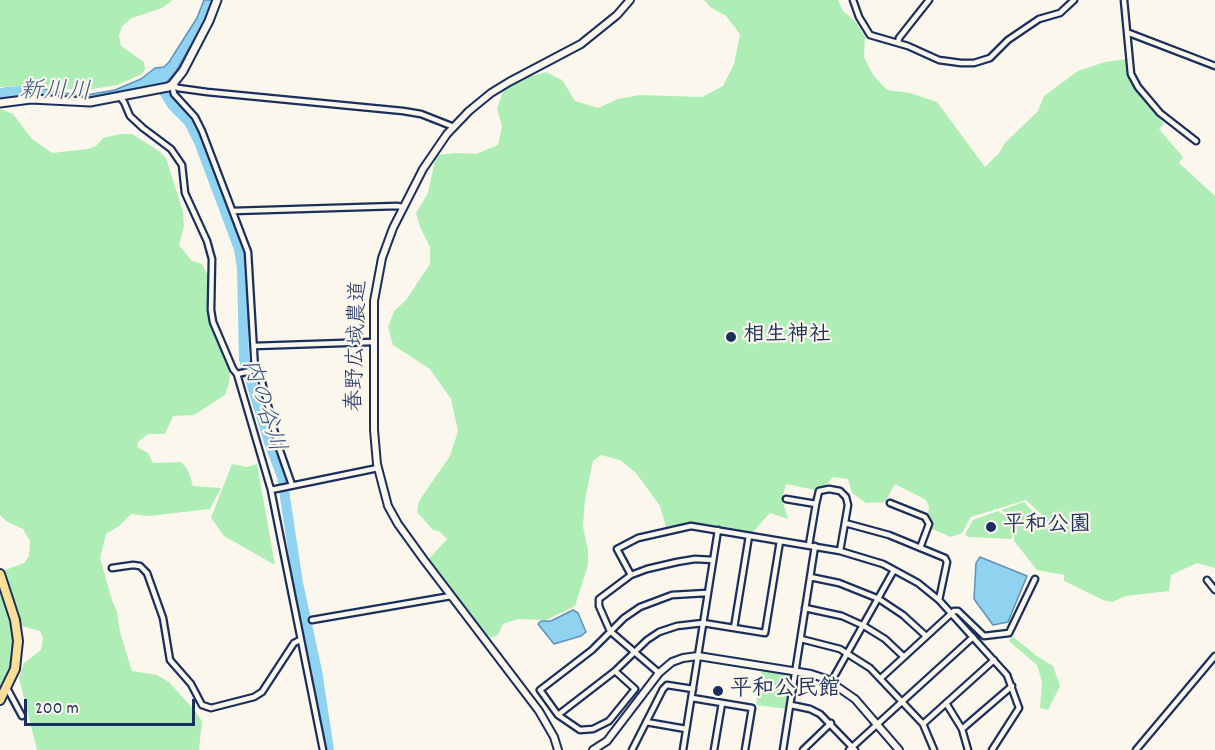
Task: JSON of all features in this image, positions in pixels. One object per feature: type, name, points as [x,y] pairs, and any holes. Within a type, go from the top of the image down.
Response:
[{"type":"main road","points":[[0,103],[31,99],[90,102],[170,86],[183,71],[209,21],[217,0]]},
{"type":"main road","points":[[0,574],[15,620],[18,641],[15,669],[0,700]]},
{"type":"street","name":"春野広域農道","points":[[558,750],[547,722],[398,524],[388,506],[378,468],[374,430],[373,342],[377,280],[393,228],[403,207],[423,169],[454,127],[491,93],[581,44],[617,15],[630,0]]},
{"type":"street","points":[[853,0],[859,17],[870,34],[939,60],[974,63],[990,58],[1008,40],[1039,19],[1060,13],[1074,0]]},
{"type":"street","points":[[898,43],[929,0]]},
{"type":"street","points":[[1124,0],[1129,33],[1131,74],[1138,87],[1160,113],[1196,141]]},
{"type":"street","points":[[1129,33],[1215,66]]},
{"type":"street","points":[[170,86],[207,92],[403,111],[421,114],[454,127]]},
{"type":"street","points":[[170,86],[174,94],[195,117],[202,131],[250,262],[253,370]]},
{"type":"street","points":[[119,96],[130,116],[171,148],[182,165],[185,192],[207,241],[212,259],[211,310],[213,322],[232,369],[239,374],[273,489],[300,640],[323,750]]},
{"type":"street","points":[[233,211],[403,207]]},
{"type":"street","points":[[254,346],[373,342]]},
{"type":"street","points":[[239,374],[253,370],[260,374],[290,485]]},
{"type":"street","points":[[273,489],[378,468]]},
{"type":"street","points":[[783,750],[810,577],[819,491],[829,489],[840,491],[846,497],[848,505],[840,551]]},
{"type":"street","points":[[786,499],[816,504]]},
{"type":"street","points":[[890,503],[925,517],[929,524],[920,548]]},
{"type":"street","points":[[845,523],[890,535],[945,558],[947,562],[939,600]]},
{"type":"street","points":[[631,575],[617,549],[638,538],[691,526],[840,551],[864,557],[894,570],[918,583],[939,600],[1007,675],[1019,708],[992,750]]},
{"type":"street","points":[[683,750],[717,530]]},
{"type":"street","points":[[734,628],[749,536]]},
{"type":"street","points":[[558,715],[615,671],[659,632],[677,626],[703,623],[765,633],[780,541]]},
{"type":"street","points":[[659,673],[610,631],[599,606],[599,599],[631,575],[677,562],[713,560]]},
{"type":"street","points":[[112,568],[140,566],[147,573],[163,618],[170,660],[191,684],[202,705],[211,708],[254,697],[262,692],[294,643],[300,640]]},
{"type":"street","points":[[831,682],[894,570]]},
{"type":"street","points":[[810,577],[839,583],[879,599],[903,615],[926,636]]},
{"type":"street","points":[[881,678],[951,614],[958,611],[984,636],[1009,633],[1035,579]]},
{"type":"street","points":[[1207,580],[1215,590]]},
{"type":"street","points":[[615,671],[635,689],[609,721],[593,729],[580,730],[558,715],[540,690],[592,650],[624,618],[653,601],[672,595],[707,593]]},
{"type":"street","points":[[312,620],[451,596]]},
{"type":"street","points":[[805,608],[842,616],[864,626],[885,639],[903,656]]},
{"type":"street","points":[[791,705],[810,708],[820,714],[831,723],[852,749],[973,637]]},
{"type":"street","points":[[801,639],[823,643],[848,653],[881,678],[923,724],[934,750]]},
{"type":"street","points":[[593,750],[607,741],[659,673],[672,662],[698,656],[811,674],[831,682],[855,699],[899,750]]},
{"type":"street","points":[[1136,750],[1215,656]]},
{"type":"street","points":[[923,724],[994,660]]},
{"type":"street","points":[[632,750],[667,685],[693,689]]},
{"type":"street","points":[[962,729],[1012,686]]},
{"type":"street","points":[[7,688],[22,716]]},
{"type":"street","points":[[692,698],[752,708],[745,750]]},
{"type":"street","points":[[714,750],[722,703]]},
{"type":"street","points":[[946,703],[962,729],[968,750]]},
{"type":"street","points":[[646,722],[687,729]]},
{"type":"street","points":[[802,750],[831,723]]},
{"type":"green space","points":[[0,0],[173,0],[162,8],[132,18],[122,26],[119,36],[121,46],[144,62],[145,69],[142,74],[117,85],[81,91],[44,85],[0,87]]},
{"type":"green space","points":[[704,0],[838,0],[843,11],[855,21],[865,37],[864,57],[873,75],[887,90],[910,93],[937,102],[985,167],[1005,143],[1038,111],[1044,96],[1078,71],[1105,62],[1126,59],[1129,74],[1136,88],[1164,124],[1159,129],[1183,157],[1179,163],[1215,196],[1215,568],[1197,563],[1171,575],[1169,591],[1126,596],[1112,602],[1103,600],[1064,581],[1064,575],[1037,570],[1014,541],[1015,521],[1001,510],[1024,502],[1048,527],[1044,517],[1026,500],[971,517],[962,533],[951,537],[932,529],[926,500],[895,484],[885,502],[866,503],[852,493],[848,479],[833,477],[824,487],[815,490],[786,484],[782,499],[788,519],[770,513],[751,534],[691,523],[666,527],[660,506],[636,473],[620,460],[601,455],[593,461],[585,499],[583,527],[588,550],[588,565],[575,606],[546,620],[518,619],[503,624],[498,635],[491,638],[471,621],[465,608],[448,591],[428,560],[447,539],[439,531],[433,530],[417,512],[419,501],[450,456],[458,431],[451,399],[430,369],[393,345],[388,327],[394,311],[406,300],[430,264],[430,247],[416,213],[428,193],[436,155],[476,154],[498,145],[502,126],[497,109],[503,91],[518,80],[546,72],[562,80],[575,101],[598,108],[618,99],[640,95],[702,97],[723,86],[734,64],[740,34],[726,16],[710,7]]},
{"type":"green space","points":[[0,109],[13,114],[32,139],[52,153],[88,149],[96,146],[103,138],[121,134],[132,134],[159,151],[166,158],[183,212],[184,226],[179,245],[192,261],[202,264],[210,280],[219,332],[228,345],[231,364],[225,395],[194,415],[173,416],[165,434],[148,434],[138,442],[137,447],[148,453],[153,463],[181,462],[188,470],[193,486],[221,488],[210,509],[149,516],[131,514],[119,526],[106,534],[100,558],[132,671],[157,675],[169,682],[195,711],[202,721],[199,750],[37,750],[19,678],[24,663],[41,650],[43,638],[40,631],[22,626],[5,570],[24,563],[29,556],[30,541],[23,529],[6,521],[0,515]]},
{"type":"green space","points":[[232,464],[247,467],[257,464],[275,565],[224,536],[211,518]]},
{"type":"green space","name":"平和公園","points":[[998,511],[1012,521],[1012,539],[968,537],[965,534],[973,520]]},
{"type":"green space","points":[[0,589],[11,625],[13,642],[10,672],[0,691]]},
{"type":"green space","points":[[1012,636],[1053,666],[1060,686],[1048,710],[1040,708],[1042,682],[1037,665],[1009,641]]},
{"type":"green space","points":[[762,669],[793,674],[787,709],[756,705]]},
{"type":"water","points":[[204,0],[213,0],[208,15],[176,71],[166,83],[80,100],[39,94],[20,94],[8,97],[6,88],[34,87],[81,96],[115,90],[141,79],[155,68],[164,67],[169,62],[197,18]]},
{"type":"water","points":[[980,557],[1027,576],[1008,622],[993,625],[974,599],[976,563]]},
{"type":"water","points":[[573,610],[578,613],[586,632],[581,636],[554,644],[538,624],[541,621],[551,621]]},
{"type":"waterway","name":"内の谷川","points":[[156,79],[172,105],[189,122],[199,142],[239,249],[242,268],[244,359],[282,477],[298,583],[317,671],[329,750]]},
{"type":"waterway","name":"新川川","points":[[0,93],[21,91]]},
{"type":"place","name":"相生神社","points":[[731,337]]},
{"type":"place","name":"平和公園","points":[[991,527]]},
{"type":"place","name":"平和公民館","points":[[718,691]]}]
